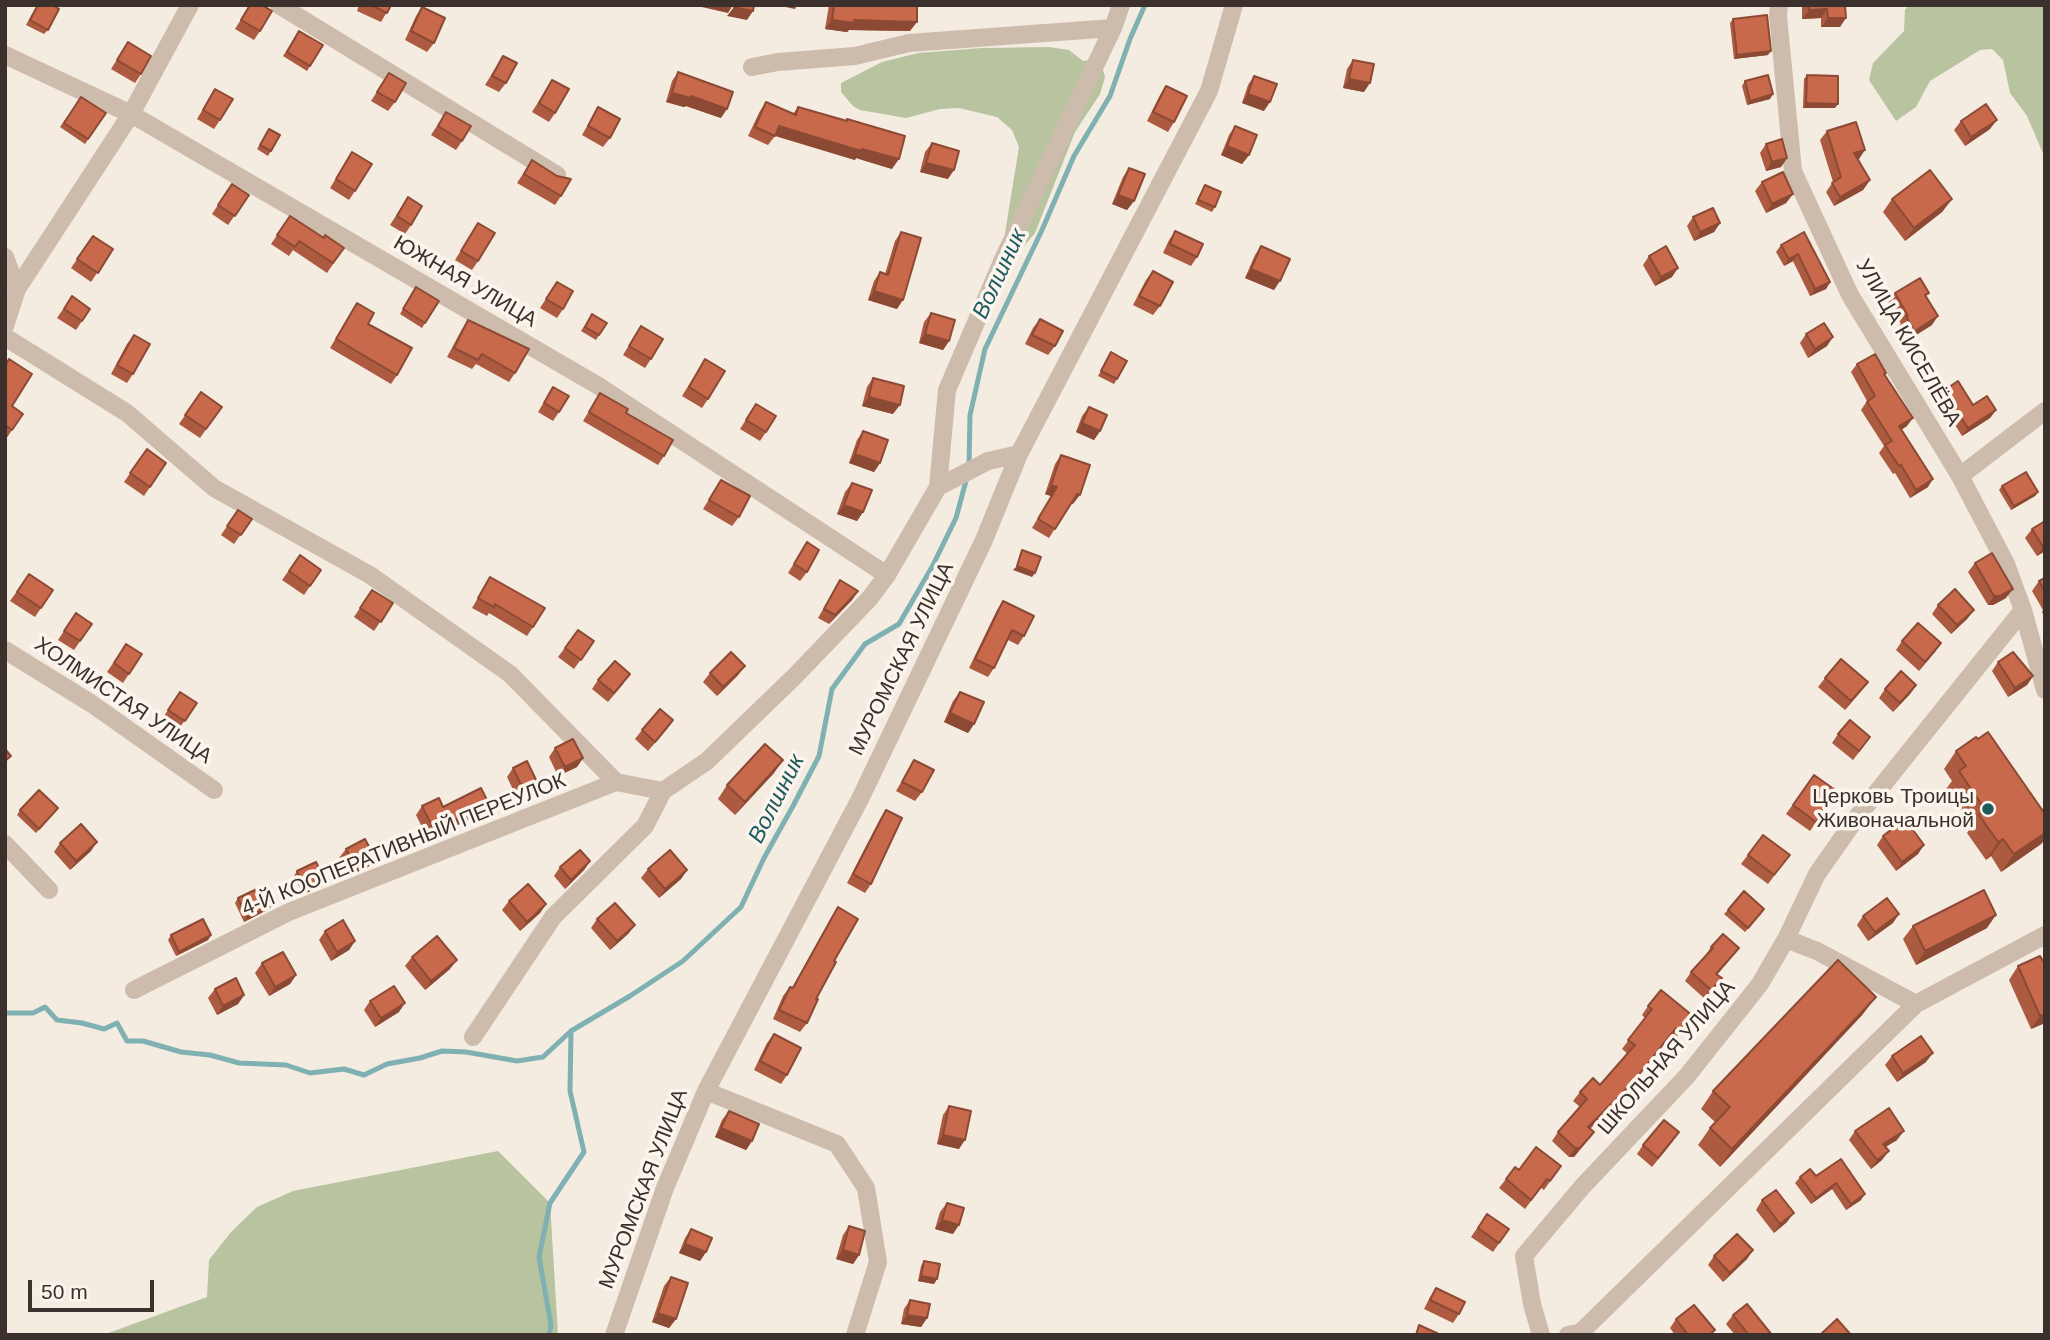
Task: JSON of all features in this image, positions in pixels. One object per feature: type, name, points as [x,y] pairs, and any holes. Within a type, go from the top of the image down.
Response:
[{"type":"street","points":[[5,326],[17,289],[131,114],[190,5]]},
{"type":"street","points":[[279,5],[557,175]]},
{"type":"street","points":[[473,1037],[553,917],[645,826],[663,791],[707,761],[795,676],[870,598],[887,575],[938,487],[947,390],[1004,257],[1114,28],[1121,5]]},
{"type":"street","name":"МУРОМСКАЯ УЛИЦА","points":[[614,1335],[665,1188],[706,1091],[860,799],[984,540],[1019,454],[1209,91],[1234,5]]},
{"type":"street","name":"УЛИЦА КИСЕЛЁВА","points":[[1779,5],[1793,171],[1850,295],[1960,476],[2006,564],[2023,610],[2045,690]]},
{"type":"street","points":[[752,67],[779,62],[855,56],[909,43],[1114,28]]},
{"type":"street","name":"ЮЖНАЯ УЛИЦА","points":[[5,55],[131,114],[597,385],[887,575]]},
{"type":"street","points":[[5,257],[17,289]]},
{"type":"street","points":[[5,337],[127,413],[214,488],[370,575],[510,674],[616,782],[663,791]]},
{"type":"street","points":[[1960,476],[2045,411]]},
{"type":"street","points":[[938,487],[988,460],[1019,454]]},
{"type":"street","name":"ШКОЛЬНАЯ УЛИЦА","points":[[1541,1335],[1532,1304],[1524,1256],[1582,1187],[1687,1076],[1760,984],[1786,939],[1817,874],[1850,827],[2023,610]]},
{"type":"street","name":"ХОЛМИСТАЯ УЛИЦА","points":[[5,650],[92,704],[214,790]]},
{"type":"street","name":"4-Й КООПЕРАТИВНЫЙ ПЕРЕУЛОК","points":[[134,990],[289,912],[616,782]]},
{"type":"street","points":[[5,844],[49,890]]},
{"type":"street","points":[[1568,1335],[1580,1333],[1916,1004],[2045,935]]},
{"type":"street","points":[[1786,939],[1817,951],[1916,1004]]},
{"type":"street","points":[[706,1091],[837,1144],[866,1188],[878,1262],[855,1335]]},
{"type":"green space","points":[[1909,5],[2045,5],[2045,158],[2027,116],[2010,93],[2003,60],[1992,49],[1980,50],[1930,81],[1916,107],[1896,121],[1869,80],[1873,63],[1904,31],[1905,10]]},
{"type":"green space","points":[[1049,47],[1069,50],[1083,61],[1100,59],[1105,77],[1100,94],[1075,132],[1035,233],[1024,246],[1015,249],[1007,243],[1005,233],[1019,147],[1012,130],[997,117],[959,108],[940,109],[906,118],[860,110],[841,92],[841,83],[882,62],[918,53]]},
{"type":"green space","points":[[498,1151],[550,1203],[558,1335],[103,1335],[207,1297],[209,1260],[231,1232],[257,1207],[293,1191]]},
{"type":"building","points":[[38,5],[53,5],[59,9],[48,30],[30,20]]},
{"type":"building","points":[[250,5],[262,5],[272,11],[260,31],[241,20]]},
{"type":"building","points":[[371,5],[391,5],[387,13]]},
{"type":"building","points":[[734,5],[754,5],[753,11]]},
{"type":"building","points":[[834,5],[917,5],[917,22],[854,20],[854,23],[832,20]]},
{"type":"building","points":[[1809,5],[1845,5],[1846,18],[1828,18],[1827,9],[1809,10]]},
{"type":"building","points":[[422,7],[445,18],[434,43],[411,31]]},
{"type":"building","points":[[1767,15],[1771,51],[1737,55],[1733,19]]},
{"type":"building","points":[[299,31],[323,45],[310,66],[287,52]]},
{"type":"building","points":[[128,42],[151,56],[141,74],[117,60]]},
{"type":"building","points":[[503,56],[517,63],[506,83],[492,76]]},
{"type":"building","points":[[1353,60],[1374,64],[1370,83],[1349,79]]},
{"type":"building","points":[[678,72],[733,92],[727,109],[691,96],[672,93]]},
{"type":"building","points":[[389,73],[406,83],[395,102],[377,92]]},
{"type":"building","points":[[1768,75],[1773,94],[1750,101],[1745,81]]},
{"type":"building","points":[[1807,75],[1838,76],[1838,104],[1806,103]]},
{"type":"building","points":[[1254,76],[1277,84],[1270,102],[1248,94]]},
{"type":"building","points":[[552,80],[569,89],[555,113],[539,103]]},
{"type":"building","points":[[1166,86],[1187,96],[1174,122],[1153,112]]},
{"type":"building","points":[[215,89],[233,99],[220,120],[203,110]]},
{"type":"building","points":[[81,97],[106,113],[88,139],[64,123]]},
{"type":"building","points":[[766,102],[796,115],[798,107],[905,136],[899,159],[862,149],[861,151],[779,126],[775,136],[755,127]]},
{"type":"building","points":[[1986,104],[1997,120],[1971,137],[1961,121]]},
{"type":"building","points":[[598,107],[620,119],[610,138],[588,126]]},
{"type":"building","points":[[446,112],[471,126],[462,141],[438,126]]},
{"type":"building","points":[[1856,122],[1865,150],[1854,153],[1870,180],[1840,197],[1832,183],[1841,177],[1827,131]]},
{"type":"building","points":[[1235,126],[1257,135],[1249,155],[1227,146]]},
{"type":"building","points":[[269,129],[280,135],[271,151],[260,145]]},
{"type":"building","points":[[1782,139],[1787,158],[1772,162],[1766,144]]},
{"type":"building","points":[[932,143],[959,151],[954,170],[926,163]]},
{"type":"building","points":[[352,152],[372,164],[355,191],[336,179]]},
{"type":"building","points":[[532,160],[557,176],[571,179],[561,196],[524,174]]},
{"type":"building","points":[[1129,168],[1145,174],[1134,201],[1118,195]]},
{"type":"building","points":[[1930,170],[1952,199],[1914,228],[1892,199]]},
{"type":"building","points":[[1783,172],[1793,194],[1772,204],[1762,182]]},
{"type":"building","points":[[232,184],[249,195],[235,216],[218,205]]},
{"type":"building","points":[[1205,185],[1221,192],[1215,207],[1198,200]]},
{"type":"building","points":[[408,197],[422,206],[411,225],[397,216]]},
{"type":"building","points":[[1713,208],[1720,223],[1700,232],[1693,217]]},
{"type":"building","points":[[290,216],[344,248],[333,263],[299,241],[295,247],[277,235]]},
{"type":"building","points":[[478,223],[495,233],[478,261],[461,251]]},
{"type":"building","points":[[1175,231],[1203,244],[1197,257],[1170,244]]},
{"type":"building","points":[[901,232],[921,238],[903,300],[874,291],[880,272],[888,275]]},
{"type":"building","points":[[1804,232],[1830,282],[1815,289],[1798,254],[1789,259],[1781,245]]},
{"type":"building","points":[[93,236],[113,249],[98,273],[77,259]]},
{"type":"building","points":[[1261,246],[1290,259],[1280,281],[1251,269]]},
{"type":"building","points":[[1666,246],[1678,268],[1661,277],[1649,256]]},
{"type":"building","points":[[1153,271],[1173,282],[1160,306],[1139,296]]},
{"type":"building","points":[[1920,278],[1929,293],[1925,295],[1938,316],[1915,331],[1895,293]]},
{"type":"building","points":[[557,282],[573,291],[563,309],[546,299]]},
{"type":"building","points":[[416,287],[439,301],[425,323],[403,309]]},
{"type":"building","points":[[72,296],[90,309],[82,321],[64,309]]},
{"type":"building","points":[[357,303],[374,313],[368,324],[412,348],[397,375],[336,339]]},
{"type":"building","points":[[931,313],[955,320],[949,341],[925,334]]},
{"type":"building","points":[[592,314],[607,323],[599,335],[585,327]]},
{"type":"building","points":[[1040,319],[1063,331],[1055,346],[1032,335]]},
{"type":"building","points":[[468,320],[529,349],[515,373],[482,354],[478,360],[454,348]]},
{"type":"building","points":[[1824,323],[1833,337],[1815,349],[1806,334]]},
{"type":"building","points":[[641,326],[663,339],[651,359],[629,346]]},
{"type":"building","points":[[134,335],[150,344],[133,374],[117,365]]},
{"type":"building","points":[[1111,352],[1127,361],[1117,379],[1101,371]]},
{"type":"building","points":[[1875,354],[1886,373],[1884,374],[1913,418],[1899,426],[1933,479],[1916,490],[1885,445],[1892,441],[1867,402],[1875,396],[1857,364]]},
{"type":"building","points":[[9,359],[32,374],[12,406],[23,414],[12,430],[5,425],[5,366]]},
{"type":"building","points":[[705,359],[725,371],[708,399],[689,387]]},
{"type":"building","points":[[873,378],[904,386],[900,405],[869,397]]},
{"type":"building","points":[[1958,381],[1973,405],[1987,396],[1996,410],[1968,428],[1943,391]]},
{"type":"building","points":[[553,387],[569,396],[559,412],[544,403]]},
{"type":"building","points":[[201,392],[222,407],[206,429],[185,415]]},
{"type":"building","points":[[600,393],[628,409],[626,413],[673,440],[664,456],[589,412]]},
{"type":"building","points":[[756,404],[776,416],[766,432],[746,420]]},
{"type":"building","points":[[1089,407],[1107,415],[1100,431],[1082,423]]},
{"type":"building","points":[[863,431],[888,440],[880,463],[855,454]]},
{"type":"building","points":[[147,449],[166,463],[150,487],[130,473]]},
{"type":"building","points":[[1061,455],[1090,465],[1080,495],[1077,494],[1055,529],[1038,519],[1057,487],[1051,485]]},
{"type":"building","points":[[2026,472],[2038,492],[2014,506],[2002,486]]},
{"type":"building","points":[[721,480],[750,496],[739,517],[709,500]]},
{"type":"building","points":[[852,483],[872,490],[863,512],[844,505]]},
{"type":"building","points":[[238,510],[252,519],[241,535],[227,526]]},
{"type":"building","points":[[2045,521],[2045,546],[2043,547],[2032,529]]},
{"type":"building","points":[[807,542],[819,550],[807,572],[794,564]]},
{"type":"building","points":[[1022,550],[1041,557],[1035,573],[1017,566]]},
{"type":"building","points":[[1992,553],[2013,589],[2000,596],[1994,596],[1975,563]]},
{"type":"building","points":[[300,555],[321,570],[310,586],[289,571]]},
{"type":"building","points":[[29,574],[53,590],[41,608],[17,592]]},
{"type":"building","points":[[490,577],[545,608],[533,627],[495,604],[494,607],[478,598]]},
{"type":"building","points":[[2045,578],[2045,592],[2039,581]]},
{"type":"building","points":[[840,580],[858,591],[835,615],[824,609]]},
{"type":"building","points":[[1955,589],[1974,610],[1957,625],[1938,605]]},
{"type":"building","points":[[372,590],[393,603],[381,622],[360,608]]},
{"type":"building","points":[[1003,601],[1034,616],[1024,636],[1012,630],[994,668],[975,659]]},
{"type":"building","points":[[76,613],[92,624],[80,641],[64,631]]},
{"type":"building","points":[[1918,623],[1941,643],[1925,662],[1902,641]]},
{"type":"building","points":[[578,630],[594,641],[581,660],[565,648]]},
{"type":"building","points":[[126,644],[142,654],[129,674],[114,663]]},
{"type":"building","points":[[731,652],[745,666],[723,687],[710,673]]},
{"type":"building","points":[[2013,652],[2033,676],[2015,688],[1998,662]]},
{"type":"building","points":[[1841,659],[1868,682],[1851,701],[1825,678]]},
{"type":"building","points":[[615,661],[630,674],[614,693],[598,680]]},
{"type":"building","points":[[1901,671],[1916,685],[1900,703],[1885,689]]},
{"type":"building","points":[[180,692],[197,703],[185,721],[168,710]]},
{"type":"building","points":[[960,692],[984,702],[974,724],[950,713]]},
{"type":"building","points":[[660,709],[673,720],[655,742],[642,730]]},
{"type":"building","points":[[1850,720],[1870,737],[1859,751],[1838,734]]},
{"type":"building","points":[[1988,732],[2045,814],[2045,833],[2014,854],[2003,839],[1998,842],[1979,815],[1986,811],[1959,771],[1966,766],[1956,751]]},
{"type":"building","points":[[573,739],[583,758],[565,767],[555,748]]},
{"type":"building","points":[[765,744],[783,760],[745,802],[727,785]]},
{"type":"building","points":[[5,749],[11,756],[5,761]]},
{"type":"building","points":[[914,760],[934,770],[922,792],[902,782]]},
{"type":"building","points":[[527,761],[538,784],[524,791],[513,768]]},
{"type":"building","points":[[1814,775],[1838,792],[1816,822],[1793,805]]},
{"type":"building","points":[[481,788],[489,804],[434,830],[422,806],[439,798],[443,807]]},
{"type":"building","points":[[39,790],[58,808],[39,829],[20,810]]},
{"type":"building","points":[[886,810],[902,818],[871,884],[853,874]]},
{"type":"building","points":[[1905,819],[1924,845],[1902,862],[1883,836]]},
{"type":"building","points":[[81,824],[97,842],[76,861],[60,843]]},
{"type":"building","points":[[1763,835],[1790,855],[1774,875],[1748,855]]},
{"type":"building","points":[[365,839],[375,858],[355,867],[346,849]]},
{"type":"building","points":[[580,850],[590,861],[571,880],[560,867]]},
{"type":"building","points":[[670,850],[687,870],[665,889],[648,869]]},
{"type":"building","points":[[316,862],[326,882],[306,890],[297,871]]},
{"type":"building","points":[[528,884],[546,904],[527,922],[509,901]]},
{"type":"building","points":[[261,887],[271,906],[247,917],[238,898]]},
{"type":"building","points":[[1984,890],[1996,915],[1925,951],[1913,926]]},
{"type":"building","points":[[1744,891],[1764,909],[1748,928],[1728,910]]},
{"type":"building","points":[[1887,898],[1899,914],[1875,932],[1863,916]]},
{"type":"building","points":[[615,903],[635,925],[617,941],[597,919]]},
{"type":"building","points":[[838,907],[858,919],[834,961],[836,962],[816,999],[807,1023],[779,1010]]},
{"type":"building","points":[[203,919],[211,935],[179,952],[171,935]]},
{"type":"building","points":[[343,920],[355,941],[337,952],[325,931]]},
{"type":"building","points":[[1723,934],[1739,948],[1716,974],[1722,978],[1711,990],[1691,972]]},
{"type":"building","points":[[437,936],[457,960],[431,981],[412,957]]},
{"type":"building","points":[[283,952],[296,975],[275,987],[262,963]]},
{"type":"building","points":[[2040,956],[2045,961],[2045,1014],[2040,1016],[2018,966]]},
{"type":"building","points":[[1838,960],[1876,997],[1732,1149],[1710,1128],[1730,1107],[1713,1091]]},
{"type":"building","points":[[236,978],[244,995],[223,1006],[215,989]]},
{"type":"building","points":[[394,986],[405,1003],[381,1018],[370,1001]]},
{"type":"building","points":[[1661,990],[1693,1016],[1680,1031],[1676,1028],[1632,1083],[1588,1127],[1594,1132],[1580,1148],[1575,1148],[1558,1132],[1587,1099],[1580,1092],[1593,1078],[1600,1085],[1635,1045],[1628,1040],[1652,1009],[1648,1006]]},
{"type":"building","points":[[774,1034],[801,1048],[787,1075],[760,1061]]},
{"type":"building","points":[[1921,1036],[1933,1053],[1903,1073],[1892,1056]]},
{"type":"building","points":[[949,1106],[971,1111],[965,1140],[943,1135]]},
{"type":"building","points":[[1889,1108],[1904,1131],[1883,1144],[1889,1151],[1877,1160],[1855,1131]]},
{"type":"building","points":[[729,1111],[759,1124],[752,1141],[721,1128]]},
{"type":"building","points":[[1664,1120],[1679,1132],[1658,1158],[1643,1145]]},
{"type":"building","points":[[1536,1147],[1561,1166],[1531,1200],[1506,1179],[1515,1167],[1519,1170]]},
{"type":"building","points":[[1841,1159],[1865,1194],[1851,1204],[1836,1183],[1816,1198],[1800,1177],[1810,1169],[1816,1176]]},
{"type":"building","points":[[1776,1190],[1794,1213],[1780,1224],[1762,1200]]},
{"type":"building","points":[[947,1203],[964,1208],[959,1225],[942,1220]]},
{"type":"building","points":[[1487,1214],[1509,1229],[1499,1243],[1478,1228]]},
{"type":"building","points":[[849,1226],[865,1231],[859,1255],[843,1250]]},
{"type":"building","points":[[691,1229],[712,1238],[706,1252],[685,1244]]},
{"type":"building","points":[[1737,1234],[1753,1250],[1730,1273],[1714,1256]]},
{"type":"building","points":[[924,1261],[940,1264],[937,1279],[921,1276]]},
{"type":"building","points":[[671,1277],[688,1283],[676,1319],[658,1313]]},
{"type":"building","points":[[1436,1288],[1465,1302],[1459,1314],[1430,1300]]},
{"type":"building","points":[[910,1300],[930,1304],[927,1318],[907,1315]]},
{"type":"building","points":[[1747,1304],[1772,1335],[1749,1335],[1733,1315]]},
{"type":"building","points":[[1694,1305],[1715,1330],[1709,1335],[1688,1335],[1676,1319]]},
{"type":"building","points":[[1837,1319],[1851,1335],[1820,1335]]},
{"type":"building","points":[[1419,1325],[1441,1335],[1416,1335]]},
{"type":"waterway","name":"Волшник","points":[[969,467],[970,415],[985,349],[1074,156],[1110,96],[1145,5]]},
{"type":"waterway","name":"Волшник","points":[[549,1335],[551,1325],[539,1257],[550,1203],[584,1152],[570,1091],[571,1031],[683,961],[741,907],[819,756],[832,689],[865,644],[899,624],[956,518],[967,477]]},
{"type":"waterway","points":[[5,1013],[33,1013],[45,1007],[57,1020],[104,1029],[117,1023],[127,1041],[143,1041],[181,1052],[210,1055],[239,1063],[286,1065],[310,1073],[344,1069],[364,1075],[387,1064],[442,1051],[466,1052],[517,1061],[543,1057],[571,1031]]},
{"type":"place","name":"Церковь Троицы Живоначальной","points":[[1988,809]]}]
